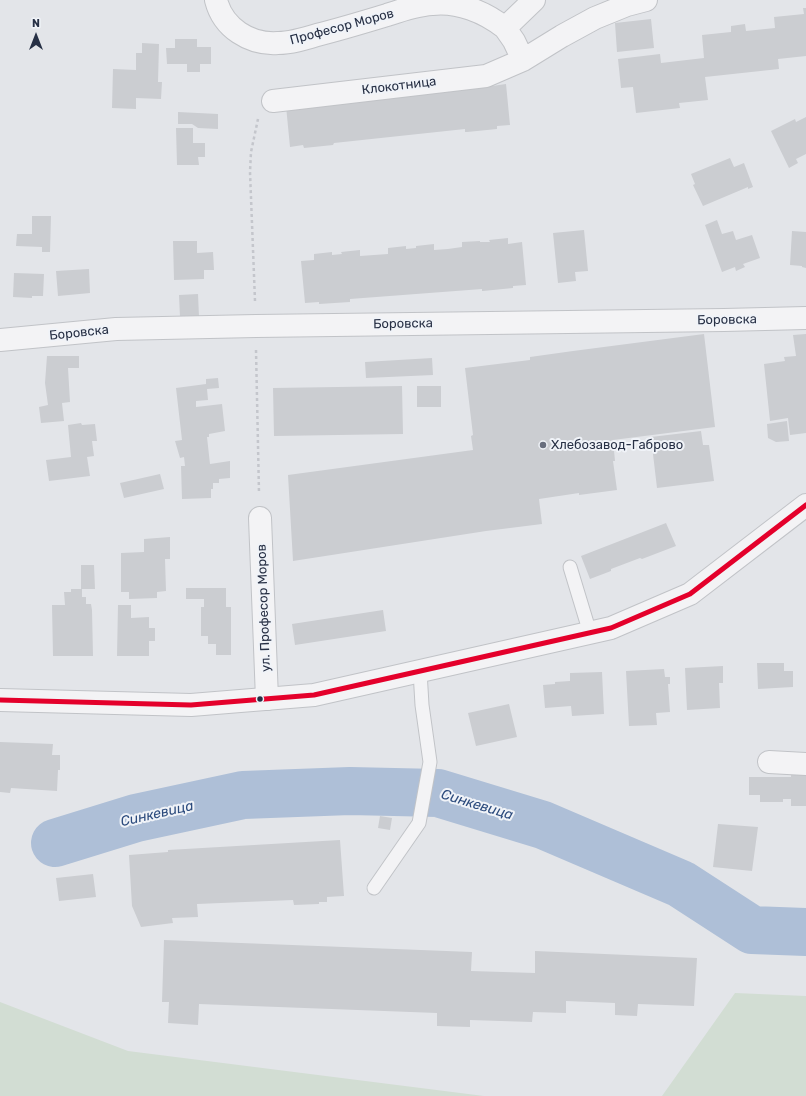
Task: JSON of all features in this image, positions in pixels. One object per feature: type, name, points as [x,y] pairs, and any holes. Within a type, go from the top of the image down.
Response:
[{"type":"street","name":"Професор Моров","points":[[216,0],[218,9],[234,30],[246,37],[262,42],[277,44],[355,25],[409,8],[433,3],[467,7],[493,19],[505,28]]},
{"type":"street","points":[[523,60],[514,41],[505,28],[534,0]]},
{"type":"street","name":"Клокотница","points":[[273,101],[486,76],[523,60],[595,18],[626,5],[646,0]]},
{"type":"street","name":"Боровска","points":[[0,340],[116,329],[806,318]]},
{"type":"street","points":[[0,700],[191,705],[314,695],[611,628],[690,594],[806,504]]},
{"type":"street","name":"ул. Професор Моров","points":[[260,518],[267,699]]},
{"type":"street","points":[[769,762],[806,764]]},
{"type":"lane","points":[[570,567],[590,633]]},
{"type":"lane","points":[[374,888],[419,822],[430,762],[422,705],[420,671]]},
{"type":"shaded area","points":[[735,993],[806,996],[806,1096],[662,1096]]},
{"type":"shaded area","points":[[0,1002],[128,1051],[484,1096],[0,1096]]},
{"type":"building","points":[[803,8],[806,8],[806,56],[778,59],[779,69],[705,77],[708,100],[679,103],[680,108],[636,113],[633,87],[621,88],[618,59],[660,54],[661,63],[704,58],[702,35],[731,32],[731,26],[745,24],[746,31],[775,28],[774,17],[804,14]]},
{"type":"building","points":[[651,19],[654,48],[617,52],[615,23]]},
{"type":"building","points":[[175,39],[197,39],[197,47],[211,47],[211,64],[200,64],[200,72],[187,72],[187,64],[167,64],[166,48],[175,48]]},
{"type":"building","points":[[142,43],[159,44],[158,82],[162,82],[161,99],[136,98],[136,109],[112,108],[113,69],[136,70],[136,53],[142,53]]},
{"type":"building","points":[[492,80],[492,86],[506,84],[510,125],[497,126],[497,129],[467,132],[465,132],[465,129],[334,143],[333,145],[304,148],[303,145],[290,147],[286,106]]},
{"type":"building","points":[[178,112],[218,114],[218,129],[198,128],[192,124],[178,124]]},
{"type":"building","points":[[806,117],[806,154],[796,159],[798,163],[789,168],[771,131],[795,119],[796,122]]},
{"type":"building","points":[[176,128],[193,128],[193,143],[205,143],[205,157],[198,157],[199,165],[177,165]]},
{"type":"building","points":[[730,158],[734,167],[744,163],[753,187],[748,189],[748,187],[703,206],[693,185],[695,184],[691,174]]},
{"type":"building","points":[[32,216],[51,216],[50,252],[42,252],[42,247],[16,246],[17,234],[32,234]]},
{"type":"building","points":[[717,220],[722,234],[733,231],[736,240],[752,235],[760,258],[743,264],[745,267],[736,271],[735,267],[722,272],[705,225]]},
{"type":"building","points":[[584,230],[588,271],[575,272],[576,281],[558,283],[553,233]]},
{"type":"building","points":[[792,231],[806,232],[806,268],[802,266],[790,265]]},
{"type":"building","points":[[508,238],[508,244],[522,242],[526,285],[483,291],[482,289],[350,299],[350,302],[319,304],[319,302],[305,303],[301,261],[314,260],[314,254],[332,252],[332,255],[342,254],[341,252],[360,250],[360,256],[388,254],[388,248],[406,246],[406,249],[434,244],[434,250],[448,249],[462,247],[462,242],[490,242],[489,240]]},
{"type":"building","points":[[173,241],[197,241],[197,253],[213,252],[214,270],[204,270],[204,279],[174,280]]},
{"type":"building","points":[[89,269],[90,293],[58,296],[56,271]]},
{"type":"building","points":[[14,273],[44,274],[43,296],[32,296],[32,298],[13,297]]},
{"type":"building","points":[[198,294],[199,317],[180,317],[179,295]]},
{"type":"building","name":"Хлебозавод-Габрово","points":[[704,334],[715,427],[613,440],[615,461],[613,461],[617,490],[579,495],[579,493],[539,499],[542,524],[486,531],[293,561],[288,475],[473,450],[471,436],[473,435],[465,368],[530,360],[530,357]]},
{"type":"building","points":[[806,334],[806,433],[790,435],[788,418],[770,421],[764,364],[785,361],[784,357],[796,356],[793,335]]},
{"type":"building","points":[[47,356],[79,356],[79,368],[68,368],[70,402],[62,403],[64,421],[41,423],[39,407],[48,405],[45,383]]},
{"type":"building","points":[[432,358],[433,375],[366,378],[365,362]]},
{"type":"building","points":[[218,378],[219,388],[207,389],[208,400],[196,401],[196,407],[222,404],[225,431],[209,434],[209,437],[207,437],[210,464],[230,461],[230,478],[219,479],[219,483],[213,483],[211,498],[182,499],[181,466],[185,466],[184,457],[180,458],[175,441],[182,440],[176,388],[206,384],[206,379]]},
{"type":"building","points":[[402,386],[403,434],[274,436],[273,388]]},
{"type":"building","points":[[417,386],[441,386],[441,407],[417,407]]},
{"type":"building","points":[[787,421],[789,441],[776,442],[768,438],[767,424]]},
{"type":"building","points":[[81,423],[82,425],[95,424],[97,441],[92,441],[94,456],[87,457],[90,476],[49,481],[46,460],[71,457],[68,425]]},
{"type":"building","points":[[701,431],[703,445],[709,445],[714,481],[657,488],[651,437]]},
{"type":"building","points":[[160,474],[164,489],[124,498],[120,483]]},
{"type":"building","points":[[666,523],[676,546],[611,569],[611,571],[590,579],[581,556]]},
{"type":"building","points":[[170,537],[170,559],[165,559],[166,591],[157,592],[157,598],[129,599],[129,592],[121,592],[121,553],[144,552],[144,539]]},
{"type":"building","points":[[81,565],[94,565],[95,589],[82,589],[82,597],[86,597],[86,604],[91,604],[92,610],[93,656],[53,656],[52,605],[65,605],[64,592],[71,592],[71,589],[81,589]]},
{"type":"building","points":[[186,588],[226,588],[226,607],[231,607],[231,655],[216,655],[216,644],[208,644],[208,636],[201,636],[201,607],[204,607],[204,599],[186,599]]},
{"type":"building","points":[[118,605],[131,605],[131,618],[149,617],[149,628],[155,628],[155,641],[149,641],[149,656],[117,656]]},
{"type":"building","points":[[383,610],[386,631],[295,645],[292,624]]},
{"type":"building","points":[[757,663],[784,663],[784,671],[793,671],[793,687],[758,689]]},
{"type":"building","points":[[723,666],[723,683],[719,683],[720,708],[687,710],[685,668]]},
{"type":"building","points":[[664,669],[665,677],[670,677],[670,684],[668,684],[670,712],[656,713],[657,725],[629,726],[626,671]]},
{"type":"building","points":[[602,672],[604,714],[572,716],[571,706],[545,708],[543,685],[555,684],[555,682],[570,681],[570,673]]},
{"type":"building","points":[[509,704],[517,737],[476,746],[468,713]]},
{"type":"building","points":[[0,742],[53,744],[52,755],[60,755],[60,770],[58,770],[57,791],[11,788],[10,793],[0,792]]},
{"type":"building","points":[[791,775],[806,775],[806,806],[791,806],[791,799],[783,799],[783,802],[760,802],[760,795],[749,795],[749,777],[791,777]]},
{"type":"building","points":[[380,816],[392,818],[390,830],[378,828]]},
{"type":"building","points":[[718,824],[758,827],[752,871],[713,867]]},
{"type":"building","points":[[340,840],[344,896],[327,897],[327,902],[319,902],[319,904],[294,905],[293,900],[197,904],[198,917],[172,918],[173,923],[141,927],[132,906],[129,855],[168,852],[168,850]]},
{"type":"building","points":[[93,874],[96,897],[59,901],[56,878]]},
{"type":"building","points":[[164,940],[472,952],[471,971],[535,973],[535,951],[697,958],[694,1006],[638,1004],[637,1016],[615,1015],[615,1003],[566,1001],[566,1013],[533,1012],[532,1022],[470,1020],[470,1027],[437,1026],[437,1013],[199,1004],[198,1025],[168,1023],[169,1002],[162,1002]]},
{"type":"waterway","name":"Синкевица","points":[[55,843],[136,818],[243,795],[350,791],[438,793],[543,825],[681,884],[752,930],[806,932]]},
{"type":"transit line","points":[[0,700],[191,705],[314,695],[611,628],[690,594],[806,505]]},
{"type":"place","name":"Хлебозавод-Габрово","points":[[543,445]]}]
